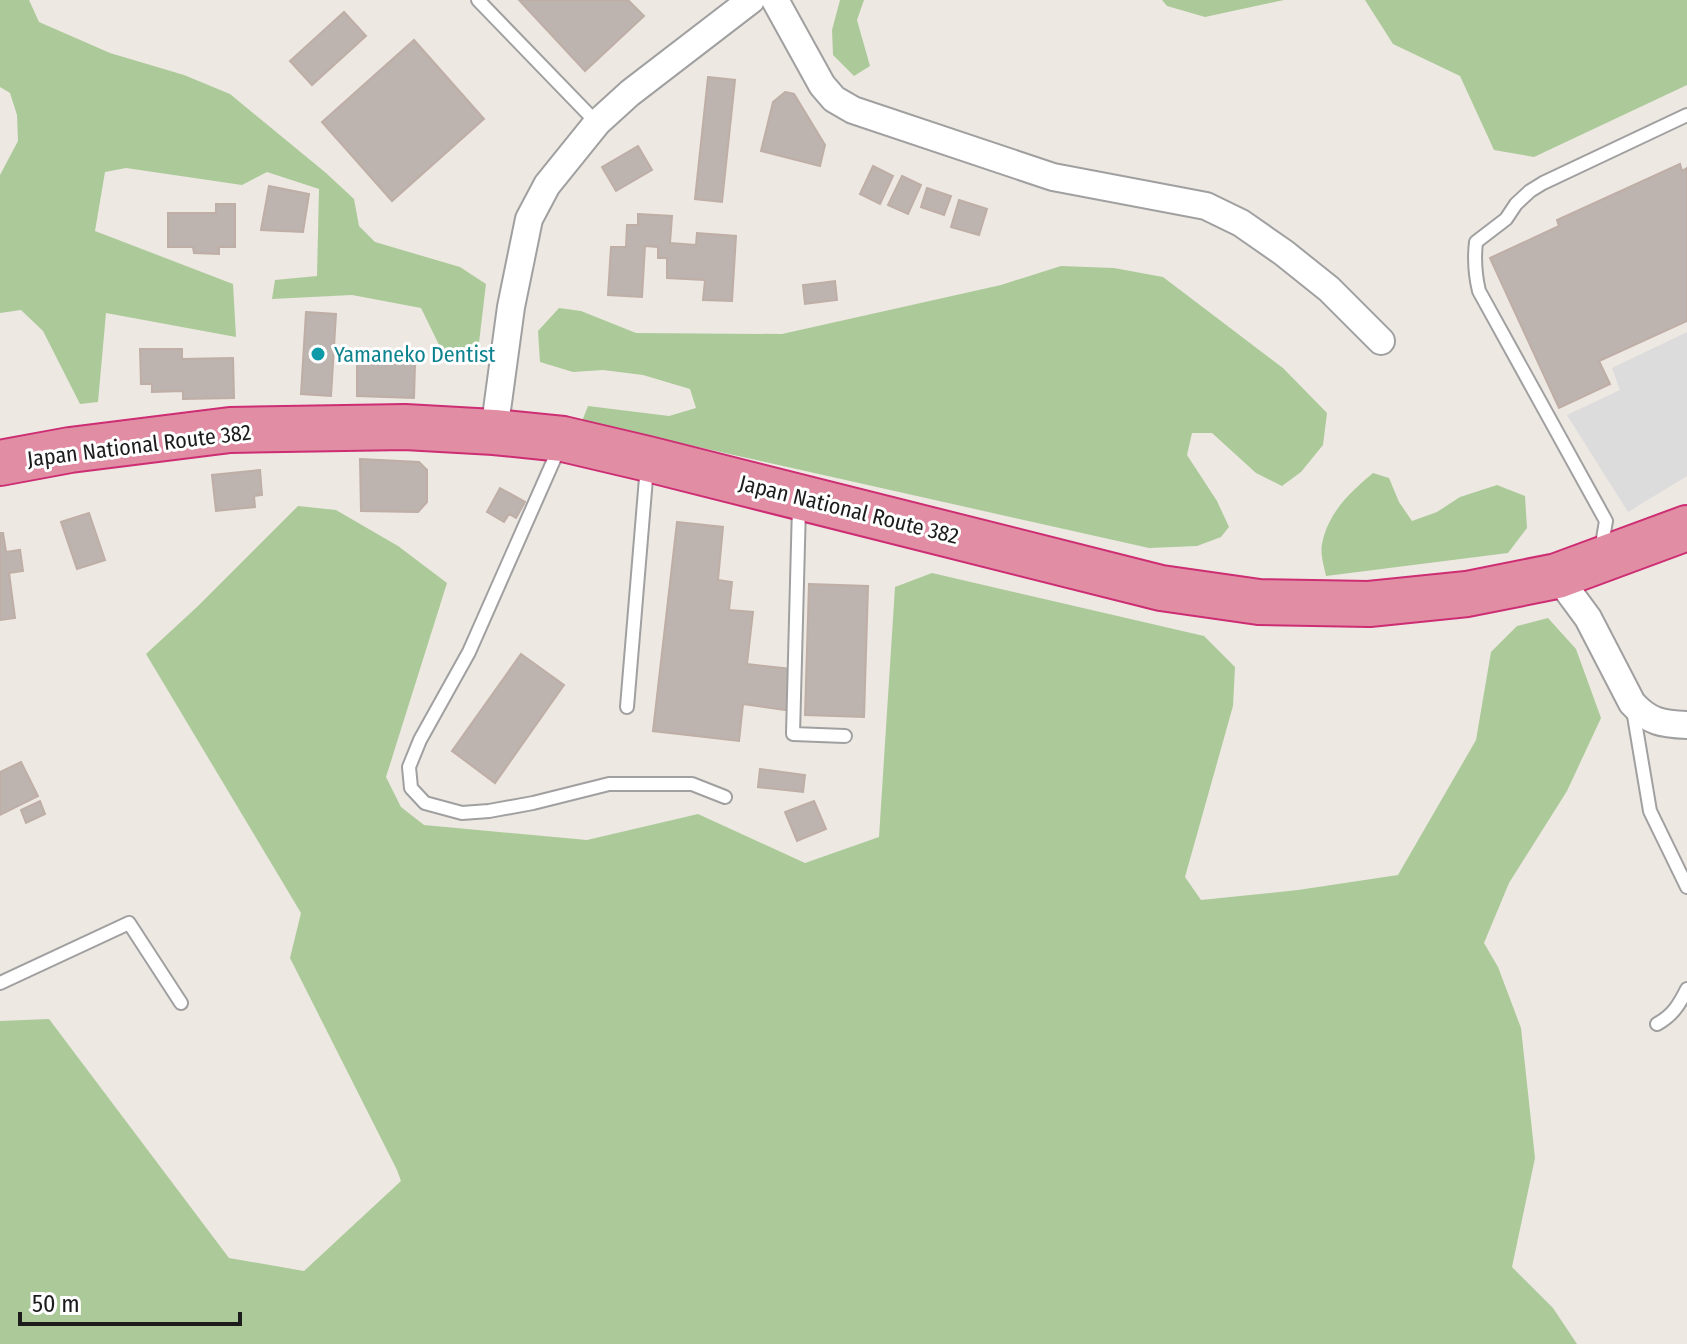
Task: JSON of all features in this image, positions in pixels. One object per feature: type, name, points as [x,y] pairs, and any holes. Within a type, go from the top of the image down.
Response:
[{"type":"highway","name":"Japan National Route 382","points":[[0,463],[70,450],[230,430],[405,427],[563,439],[1161,588],[1259,602],[1369,604],[1467,594],[1557,576],[1687,528]]},
{"type":"street","points":[[494,432],[511,307],[529,219],[547,185],[597,123],[630,93],[751,0]]},
{"type":"street","points":[[775,0],[822,85],[834,99],[853,110],[1053,177],[1206,206],[1241,223],[1284,253],[1329,289],[1381,341]]},
{"type":"street","points":[[1557,576],[1588,618],[1640,713],[1658,722],[1687,725]]},
{"type":"lane","points":[[478,0],[597,123]]},
{"type":"lane","points":[[1599,561],[1606,521],[1479,291],[1475,275],[1476,242],[1506,219],[1530,191],[1687,115]]},
{"type":"lane","points":[[563,439],[469,652],[420,740],[409,767],[411,788],[425,803],[462,813],[533,803],[609,784],[692,784],[725,797]]},
{"type":"lane","points":[[627,707],[648,459]]},
{"type":"lane","points":[[800,497],[793,734],[845,736]]},
{"type":"lane","points":[[1632,703],[1650,811],[1687,887]]},
{"type":"lane","points":[[0,983],[129,923],[181,1003]]},
{"type":"lane","points":[[1657,1024],[1670,1017],[1687,989]]},
{"type":"green space","points":[[0,0],[29,0],[39,22],[110,53],[184,75],[230,94],[354,199],[359,226],[375,242],[460,267],[486,284],[478,351],[443,353],[421,308],[352,295],[272,299],[275,280],[317,276],[319,189],[267,172],[242,185],[126,168],[105,172],[95,231],[233,284],[236,337],[106,313],[98,402],[80,404],[43,331],[21,310],[0,313],[0,175],[18,141],[17,115],[10,93],[0,87]]},
{"type":"green space","points":[[840,0],[864,0],[857,20],[870,66],[854,76],[833,55],[832,30]]},
{"type":"green space","points":[[1162,0],[1284,0],[1205,17],[1167,6]]},
{"type":"green space","points":[[1365,0],[1687,0],[1687,85],[1534,157],[1494,150],[1460,76],[1393,44]]},
{"type":"green space","points":[[1061,266],[1114,268],[1163,277],[1283,368],[1327,413],[1323,445],[1301,472],[1282,486],[1256,473],[1212,433],[1192,433],[1187,455],[1217,501],[1229,527],[1221,537],[1197,546],[1149,548],[582,421],[588,406],[669,416],[696,408],[690,389],[643,375],[603,370],[573,372],[540,362],[538,331],[559,308],[581,311],[636,333],[782,334],[1001,285]]},
{"type":"green space","points":[[1373,473],[1389,478],[1399,502],[1412,521],[1437,512],[1460,497],[1497,485],[1525,496],[1527,528],[1508,553],[1326,576],[1322,548],[1329,522],[1348,496]]},
{"type":"green space","points":[[298,506],[336,510],[398,546],[447,583],[386,777],[401,807],[424,825],[587,840],[698,814],[805,863],[879,837],[895,587],[932,573],[1204,636],[1235,667],[1233,706],[1185,877],[1201,900],[1398,875],[1476,740],[1491,652],[1517,626],[1548,618],[1576,649],[1601,718],[1567,791],[1509,883],[1484,943],[1498,967],[1521,1028],[1535,1158],[1512,1267],[1553,1308],[1577,1344],[0,1344],[0,1021],[49,1019],[229,1258],[304,1271],[401,1181],[290,958],[301,913],[146,654]]},
{"type":"shaded area","points":[[1687,332],[1687,476],[1628,512],[1567,415],[1620,390],[1612,368]]},
{"type":"building","points":[[519,0],[628,0],[644,16],[585,71]]},
{"type":"building","points":[[344,12],[366,36],[312,85],[290,61]]},
{"type":"building","points":[[414,40],[484,119],[392,201],[322,122]]},
{"type":"building","points":[[708,77],[735,80],[722,202],[695,199]]},
{"type":"building","points":[[785,92],[794,94],[825,145],[820,166],[761,151],[773,102]]},
{"type":"building","points":[[638,146],[652,170],[616,191],[602,167]]},
{"type":"building","points":[[1680,164],[1682,171],[1687,168],[1687,321],[1599,361],[1610,384],[1559,408],[1490,258],[1559,226],[1557,220]]},
{"type":"building","points":[[873,166],[893,176],[880,204],[860,194]]},
{"type":"building","points":[[902,176],[921,185],[908,214],[888,205]]},
{"type":"building","points":[[269,186],[309,194],[303,232],[261,230]]},
{"type":"building","points":[[927,188],[951,196],[944,215],[921,207]]},
{"type":"building","points":[[959,200],[987,209],[979,235],[951,227]]},
{"type":"building","points":[[216,204],[235,204],[235,247],[219,247],[219,254],[194,253],[193,247],[168,247],[168,213],[216,213]]},
{"type":"building","points":[[638,214],[672,216],[670,243],[696,245],[697,233],[736,236],[732,301],[703,300],[705,280],[667,278],[667,258],[658,258],[658,247],[645,246],[642,297],[608,295],[611,247],[626,247],[627,225],[638,225]]},
{"type":"building","points":[[835,281],[837,300],[805,304],[803,285]]},
{"type":"building","name":"Yamaneko Dentist","points":[[306,312],[336,314],[331,396],[301,394]]},
{"type":"building","points":[[140,349],[182,349],[182,359],[233,358],[234,398],[183,399],[183,391],[152,392],[152,384],[141,384]]},
{"type":"building","points":[[357,357],[383,357],[383,363],[415,364],[414,398],[357,396]]},
{"type":"building","points":[[360,459],[419,462],[427,470],[427,502],[418,512],[361,511]]},
{"type":"building","points":[[260,470],[262,495],[254,496],[255,507],[216,511],[212,475]]},
{"type":"building","points":[[500,488],[525,502],[516,518],[509,514],[504,522],[487,512]]},
{"type":"building","points":[[89,513],[105,560],[77,569],[61,522]]},
{"type":"building","points":[[677,522],[723,527],[718,580],[732,582],[729,610],[753,612],[747,664],[791,669],[786,710],[743,704],[739,741],[653,731]]},
{"type":"building","points":[[0,533],[3,533],[6,552],[20,550],[23,571],[9,573],[15,618],[0,620]]},
{"type":"building","points":[[809,584],[868,586],[864,717],[805,715]]},
{"type":"building","points":[[521,654],[564,685],[495,783],[452,751]]},
{"type":"building","points":[[21,762],[38,796],[0,815],[0,772]]},
{"type":"building","points":[[760,769],[805,775],[803,792],[758,787]]},
{"type":"building","points":[[40,801],[45,814],[26,823],[21,810]]},
{"type":"building","points":[[814,801],[826,829],[797,841],[785,812]]},
{"type":"place","name":"Yamaneko Dentist","points":[[318,354]]}]
